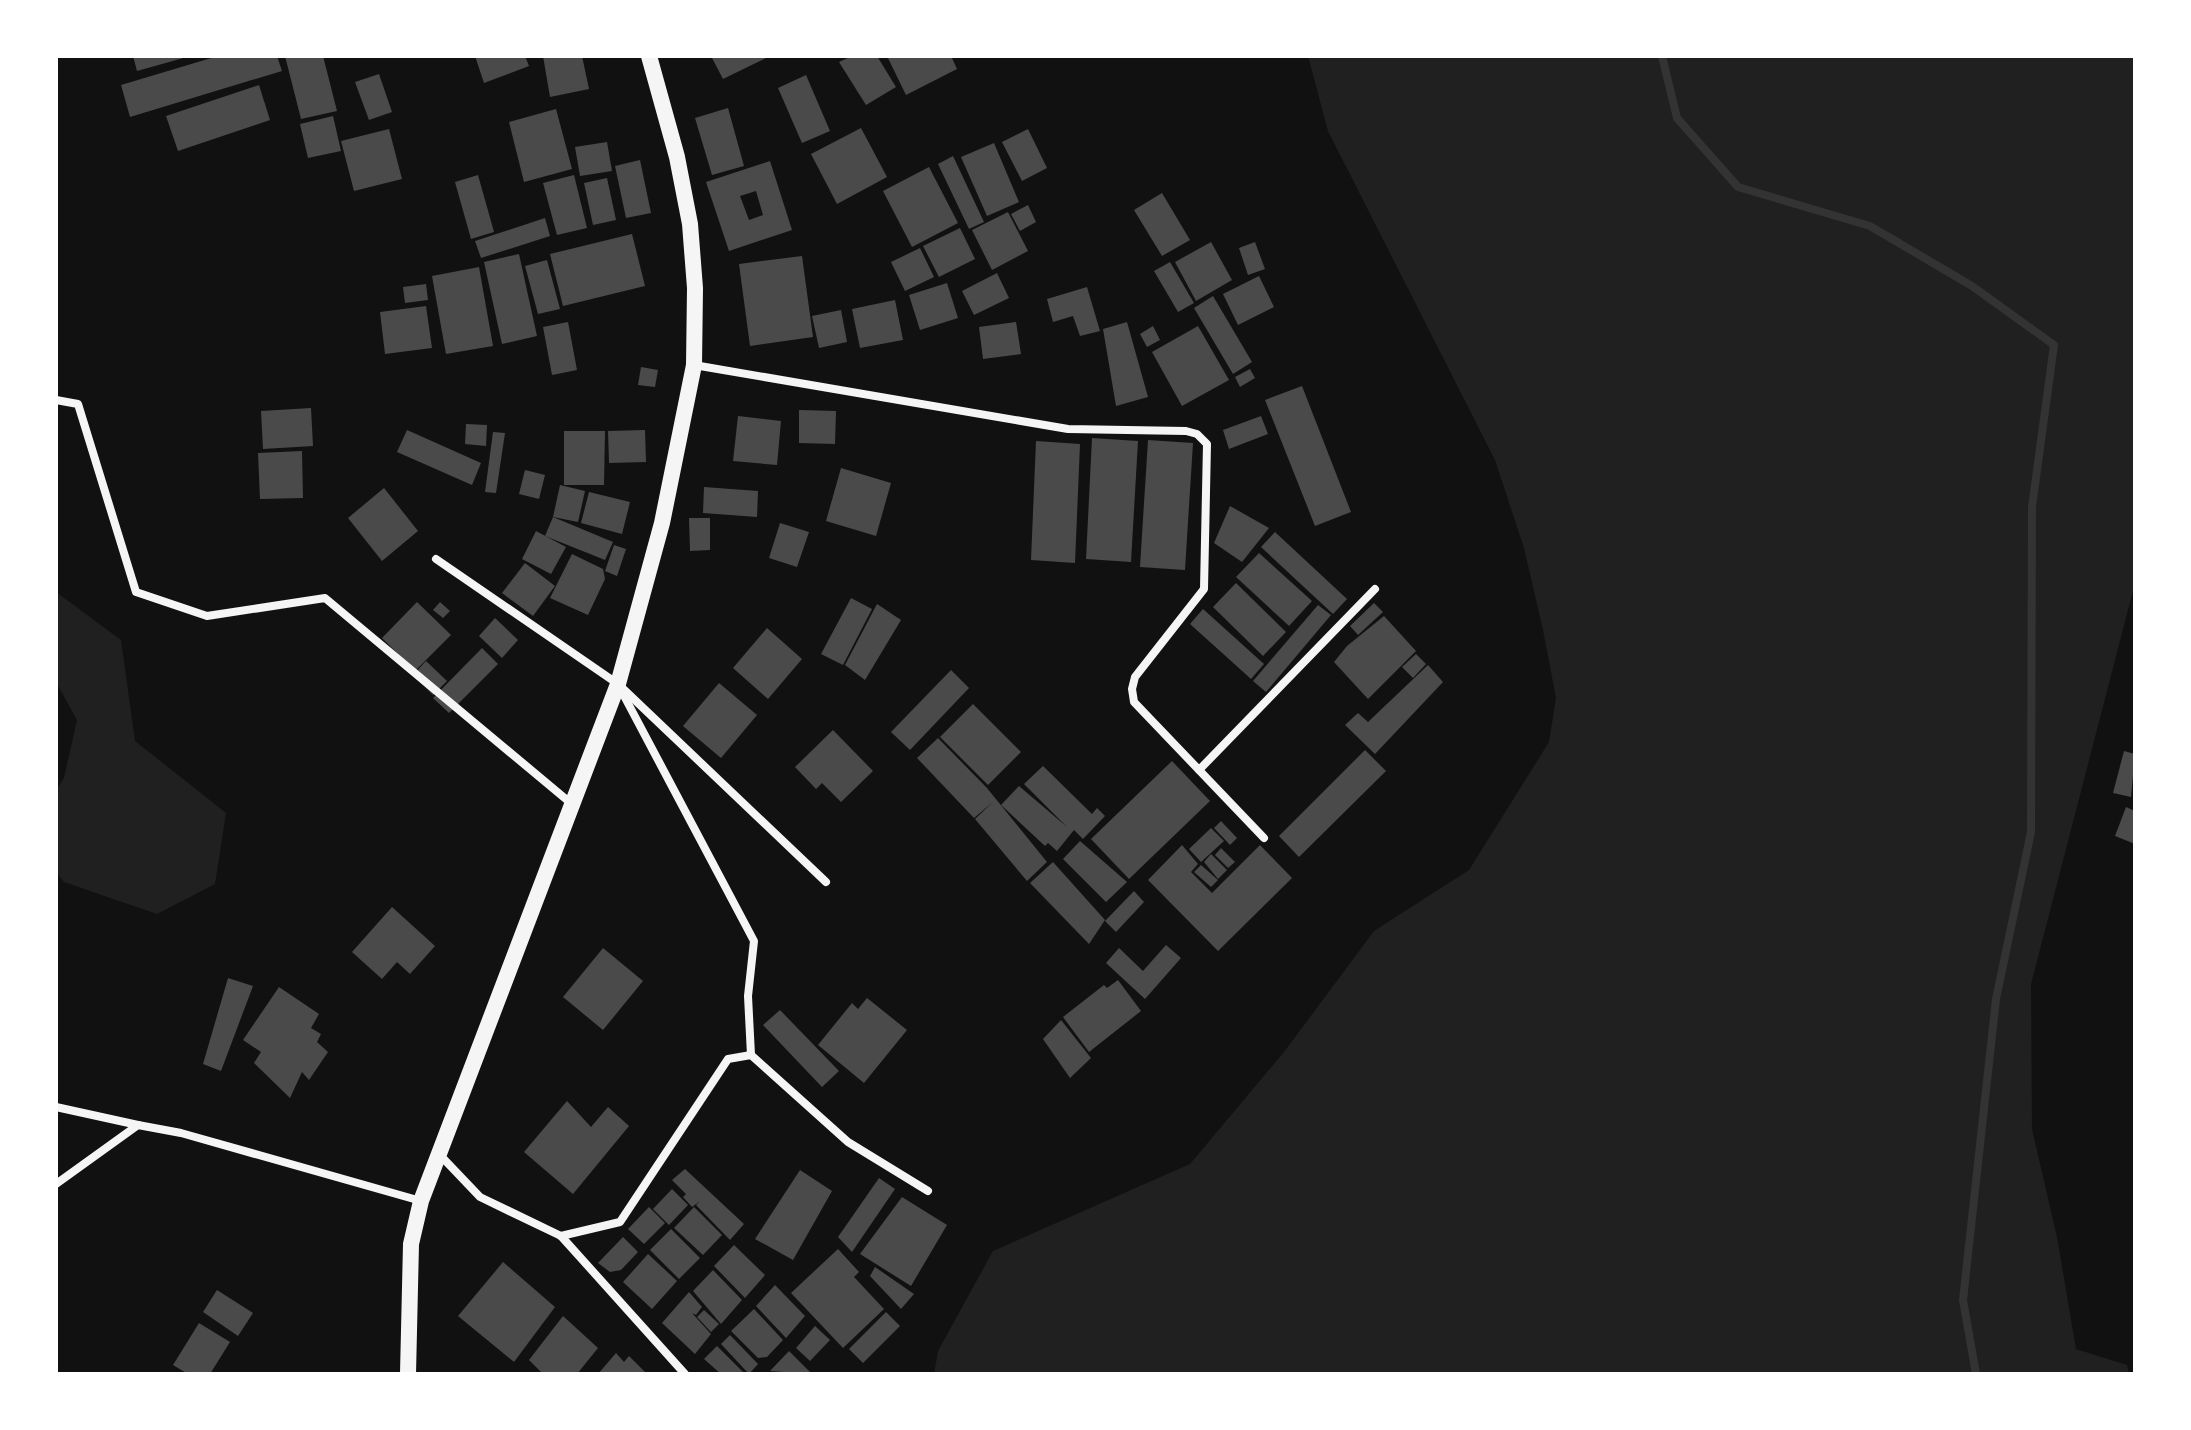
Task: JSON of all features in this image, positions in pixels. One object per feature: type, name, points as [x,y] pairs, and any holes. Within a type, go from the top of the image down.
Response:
[{"type":"main road","points":[[408,1374],[411,1244],[421,1201],[618,684],[662,523],[694,365],[695,288],[690,224],[677,157],[649,56]]},
{"type":"street","points":[[694,365],[1068,429],[1186,431],[1197,434],[1207,444],[1204,589],[1135,677],[1132,689],[1134,702],[1264,838]]},
{"type":"street","points":[[56,400],[78,404],[136,592],[207,616],[325,598],[574,806]]},
{"type":"street","points":[[436,559],[618,684],[826,882]]},
{"type":"street","points":[[1199,770],[1375,589]]},
{"type":"street","points":[[618,684],[754,941],[748,996],[751,1055],[848,1142],[928,1191]]},
{"type":"street","points":[[561,1236],[620,1222],[728,1059],[751,1055]]},
{"type":"street","points":[[56,1107],[181,1133],[421,1201]]},
{"type":"street","points":[[56,1184],[138,1125]]},
{"type":"street","points":[[439,1154],[480,1197],[561,1236],[685,1374]]},
{"type":"shaded area","points":[[1308,56],[2135,56],[2135,583],[2031,984],[2032,1129],[2057,1237],[2076,1349],[2127,1365],[2129,1374],[934,1374],[938,1351],[993,1251],[1190,1164],[1284,1052],[1374,931],[1469,870],[1549,742],[1556,698],[1543,630],[1524,548],[1495,460],[1328,131]]},
{"type":"shaded area","points":[[56,592],[121,640],[135,741],[226,813],[215,884],[157,914],[64,882],[56,872],[56,791],[64,778],[77,720],[56,682]]},
{"type":"building","points":[[133,56],[186,56],[187,57],[137,71]]},
{"type":"building","points":[[218,56],[277,56],[282,71],[130,117],[121,85]]},
{"type":"building","points":[[285,56],[323,56],[337,111],[301,119]]},
{"type":"building","points":[[475,56],[525,56],[529,66],[484,83]]},
{"type":"building","points":[[543,56],[582,56],[589,89],[550,97]]},
{"type":"building","points":[[711,56],[770,56],[723,79]]},
{"type":"building","points":[[852,56],[877,56],[896,87],[866,105],[839,62]]},
{"type":"building","points":[[887,56],[951,56],[957,69],[906,95]]},
{"type":"building","points":[[379,74],[392,112],[369,120],[355,82]]},
{"type":"building","points":[[806,75],[830,131],[802,143],[778,88]]},
{"type":"building","points":[[259,85],[270,120],[178,151],[166,116]]},
{"type":"building","points":[[728,108],[744,166],[712,175],[695,118]]},
{"type":"building","points":[[556,109],[572,169],[524,182],[509,122]]},
{"type":"building","points":[[333,116],[341,151],[308,158],[300,124]]},
{"type":"building","points":[[861,128],[887,177],[837,204],[811,154]]},
{"type":"building","points":[[389,129],[402,179],[354,191],[341,141]]},
{"type":"building","points":[[1028,129],[1047,168],[1022,181],[1002,142]]},
{"type":"building","points":[[607,142],[612,171],[580,176],[575,147]]},
{"type":"building","points":[[994,143],[1019,202],[987,216],[961,157]]},
{"type":"building","points":[[953,156],[984,222],[969,229],[938,164]]},
{"type":"building","points":[[640,160],[651,213],[626,218],[615,166]]},
{"type":"building","points":[[770,161],[792,230],[729,251],[706,182]],"holes":[[[756,191],[763,215],[749,220],[740,196]]]},
{"type":"building","points":[[929,167],[958,223],[912,247],[883,191]]},
{"type":"building","points":[[478,175],[494,232],[471,239],[455,182]]},
{"type":"building","points":[[574,175],[587,228],[557,235],[543,183]]},
{"type":"building","points":[[607,178],[616,220],[593,225],[584,183]]},
{"type":"building","points":[[1162,193],[1190,240],[1162,256],[1134,210]]},
{"type":"building","points":[[1028,205],[1036,222],[1020,231],[1011,214]]},
{"type":"building","points":[[1008,212],[1028,251],[992,270],[972,230]]},
{"type":"building","points":[[545,218],[550,236],[481,258],[475,241]]},
{"type":"building","points":[[960,228],[975,259],[939,277],[923,246]]},
{"type":"building","points":[[632,234],[645,286],[563,306],[550,254]]},
{"type":"building","points":[[1211,242],[1232,280],[1196,301],[1175,262]]},
{"type":"building","points":[[1255,242],[1265,269],[1248,275],[1239,248]]},
{"type":"building","points":[[920,248],[934,277],[905,291],[891,262]]},
{"type":"building","points":[[519,254],[537,336],[502,344],[484,262]]},
{"type":"building","points":[[802,256],[813,337],[750,346],[739,264]]},
{"type":"building","points":[[547,260],[560,309],[538,314],[525,266]]},
{"type":"building","points":[[1170,262],[1194,303],[1178,312],[1154,271]]},
{"type":"building","points":[[479,267],[493,346],[446,354],[432,276]]},
{"type":"building","points":[[997,273],[1009,298],[974,315],[962,291]]},
{"type":"building","points":[[1259,276],[1274,307],[1238,325],[1223,294]]},
{"type":"building","points":[[947,283],[958,318],[920,330],[909,295]]},
{"type":"building","points":[[426,284],[428,300],[405,303],[403,287]]},
{"type":"building","points":[[1087,287],[1100,331],[1080,336],[1073,316],[1053,322],[1047,299]]},
{"type":"building","points":[[1213,296],[1252,362],[1233,374],[1194,308]]},
{"type":"building","points":[[895,300],[903,340],[860,348],[852,309]]},
{"type":"building","points":[[426,306],[432,348],[385,354],[380,312]]},
{"type":"building","points":[[841,310],[847,342],[819,348],[812,316]]},
{"type":"building","points":[[568,322],[577,370],[552,375],[543,327]]},
{"type":"building","points":[[1016,322],[1021,354],[983,359],[979,327]]},
{"type":"building","points":[[1127,322],[1148,397],[1116,406],[1103,329]]},
{"type":"building","points":[[1153,326],[1160,340],[1147,347],[1140,334]]},
{"type":"building","points":[[1198,326],[1229,380],[1182,406],[1152,352]]},
{"type":"building","points":[[641,367],[658,370],[655,387],[638,385]]},
{"type":"building","points":[[1250,369],[1255,378],[1240,387],[1235,377]]},
{"type":"building","points":[[1302,386],[1351,512],[1315,526],[1265,400]]},
{"type":"building","points":[[311,408],[313,446],[263,449],[261,411]]},
{"type":"building","points":[[799,410],[836,411],[835,444],[799,443]]},
{"type":"building","points":[[738,416],[781,421],[777,465],[733,461]]},
{"type":"building","points":[[1261,416],[1268,434],[1229,449],[1223,430]]},
{"type":"building","points":[[466,424],[487,425],[486,446],[465,444]]},
{"type":"building","points":[[407,430],[481,463],[472,485],[397,452]]},
{"type":"building","points":[[645,430],[646,462],[609,463],[608,431]]},
{"type":"building","points":[[564,431],[605,431],[604,485],[564,485]]},
{"type":"building","points":[[493,432],[505,433],[496,493],[485,492]]},
{"type":"building","points":[[1092,438],[1138,441],[1131,562],[1086,559]]},
{"type":"building","points":[[1148,440],[1193,443],[1185,570],[1140,567]]},
{"type":"building","points":[[1036,441],[1080,444],[1075,563],[1031,560]]},
{"type":"building","points":[[302,451],[303,498],[260,499],[258,453]]},
{"type":"building","points":[[841,468],[891,483],[876,536],[826,521]]},
{"type":"building","points":[[525,470],[545,475],[539,499],[519,494]]},
{"type":"building","points":[[560,485],[585,491],[578,522],[553,517]]},
{"type":"building","points":[[704,487],[758,491],[757,517],[703,513]]},
{"type":"building","points":[[384,488],[418,531],[382,561],[348,518]]},
{"type":"building","points":[[589,492],[630,502],[622,534],[581,523]]},
{"type":"building","points":[[1230,506],[1269,528],[1242,562],[1214,543]]},
{"type":"building","points":[[553,517],[613,542],[605,560],[545,536]]},
{"type":"building","points":[[689,518],[710,518],[710,550],[690,551]]},
{"type":"building","points":[[780,523],[809,532],[797,567],[769,558]]},
{"type":"building","points":[[536,531],[566,547],[551,574],[522,559]]},
{"type":"building","points":[[1275,532],[1347,599],[1333,614],[1261,547]]},
{"type":"building","points":[[614,545],[626,549],[617,576],[605,571]]},
{"type":"building","points":[[1259,553],[1312,601],[1289,626],[1236,577]]},
{"type":"building","points":[[572,554],[603,569],[605,579],[588,615],[550,598]]},
{"type":"building","points":[[525,563],[555,586],[533,616],[502,593]]},
{"type":"building","points":[[1236,583],[1286,632],[1263,656],[1213,607]]},
{"type":"building","points":[[851,598],[872,609],[843,665],[821,654]]},
{"type":"building","points":[[417,602],[451,635],[415,671],[382,638]]},
{"type":"building","points":[[440,602],[450,611],[443,618],[433,610]]},
{"type":"building","points":[[1374,603],[1383,612],[1358,635],[1350,626]]},
{"type":"building","points":[[877,604],[901,620],[865,680],[845,665]]},
{"type":"building","points":[[1318,605],[1331,615],[1266,692],[1253,681]]},
{"type":"building","points":[[1203,609],[1264,664],[1251,679],[1190,624]]},
{"type":"building","points":[[1384,616],[1416,651],[1368,699],[1334,662],[1347,646]]},
{"type":"building","points":[[495,618],[518,640],[502,658],[479,636]]},
{"type":"building","points":[[767,628],[802,659],[768,699],[733,668]]},
{"type":"building","points":[[482,648],[498,664],[449,713],[433,698]]},
{"type":"building","points":[[1416,654],[1426,664],[1413,678],[1402,667]]},
{"type":"building","points":[[426,661],[447,681],[433,695],[413,675]]},
{"type":"building","points":[[1428,665],[1443,682],[1375,754],[1345,725],[1358,713],[1368,722]]},
{"type":"building","points":[[951,670],[969,688],[910,750],[891,732]]},
{"type":"building","points":[[719,683],[757,715],[721,758],[683,726]]},
{"type":"building","points":[[973,704],[1021,752],[988,785],[940,737]]},
{"type":"building","points":[[833,730],[873,771],[841,802],[822,783],[816,789],[795,767]]},
{"type":"building","points":[[938,738],[987,788],[1047,862],[1027,881],[975,819],[993,802],[974,818],[917,758]]},
{"type":"building","points":[[1365,750],[1386,771],[1299,857],[1279,836]]},
{"type":"building","points":[[2124,751],[2135,754],[2131,797],[2113,793]]},
{"type":"building","points":[[1172,761],[1210,801],[1129,879],[1091,839]]},
{"type":"building","points":[[1043,766],[1092,814],[1097,808],[1105,816],[1083,839],[1074,830],[1057,851],[1048,843],[1045,846],[1001,805],[1019,786],[1067,827],[1024,784]]},
{"type":"building","points":[[2126,807],[2135,811],[2135,844],[2115,836]]},
{"type":"building","points":[[1221,821],[1237,838],[1230,845],[1214,828]]},
{"type":"building","points":[[1211,828],[1224,841],[1201,862],[1189,849]]},
{"type":"building","points":[[1080,841],[1127,882],[1106,902],[1063,859]]},
{"type":"building","points":[[1182,845],[1198,864],[1191,872],[1212,893],[1260,845],[1292,878],[1218,951],[1148,880]]},
{"type":"building","points":[[1221,848],[1235,862],[1228,868],[1215,855]]},
{"type":"building","points":[[1211,854],[1227,870],[1218,879],[1204,862]]},
{"type":"building","points":[[1053,862],[1105,920],[1089,944],[1030,883]]},
{"type":"building","points":[[1201,865],[1218,880],[1211,887],[1194,872]]},
{"type":"building","points":[[1134,891],[1144,902],[1116,932],[1105,921]]},
{"type":"building","points":[[392,907],[435,946],[410,974],[397,962],[382,979],[352,952]]},
{"type":"building","points":[[1166,945],[1181,958],[1145,999],[1106,963],[1119,948],[1143,971]]},
{"type":"building","points":[[603,948],[643,981],[603,1030],[563,997]]},
{"type":"building","points":[[228,978],[253,986],[221,1071],[203,1064]]},
{"type":"building","points":[[1118,980],[1141,1011],[1089,1052],[1063,1017],[1104,985],[1107,988]]},
{"type":"building","points":[[279,987],[319,1014],[311,1028],[321,1034],[317,1042],[328,1052],[309,1080],[302,1072],[290,1098],[254,1063],[261,1052],[243,1040]]},
{"type":"building","points":[[867,998],[907,1030],[864,1083],[818,1045],[852,1003],[858,1009]]},
{"type":"building","points":[[780,1010],[839,1071],[822,1087],[763,1025]]},
{"type":"building","points":[[1061,1020],[1091,1058],[1070,1078],[1043,1039]]},
{"type":"building","points":[[567,1101],[591,1127],[608,1107],[629,1126],[573,1194],[524,1152]]},
{"type":"building","points":[[685,1169],[744,1224],[730,1240],[696,1205],[700,1201],[692,1207],[683,1197],[686,1194],[672,1180]]},
{"type":"building","points":[[800,1170],[832,1191],[793,1260],[755,1239]]},
{"type":"building","points":[[879,1178],[895,1189],[852,1252],[838,1237]]},
{"type":"building","points":[[672,1189],[688,1205],[669,1225],[653,1209]]},
{"type":"building","points":[[902,1197],[947,1225],[911,1286],[860,1254]]},
{"type":"building","points":[[649,1207],[665,1223],[644,1244],[628,1229]]},
{"type":"building","points":[[694,1207],[722,1235],[703,1255],[674,1228]]},
{"type":"building","points":[[671,1229],[700,1258],[679,1279],[650,1250]]},
{"type":"building","points":[[623,1237],[638,1252],[621,1270],[610,1272],[598,1263]]},
{"type":"building","points":[[734,1245],[765,1275],[745,1298],[714,1266]]},
{"type":"building","points":[[838,1249],[859,1272],[854,1277],[884,1309],[843,1348],[791,1293]]},
{"type":"building","points":[[648,1254],[677,1281],[652,1309],[623,1282]]},
{"type":"building","points":[[503,1262],[555,1307],[514,1362],[458,1316]]},
{"type":"building","points":[[875,1267],[914,1294],[901,1309],[870,1276]]},
{"type":"building","points":[[713,1270],[742,1300],[721,1324],[693,1291]]},
{"type":"building","points":[[775,1285],[805,1316],[786,1338],[756,1306]]},
{"type":"building","points":[[217,1290],[253,1313],[238,1336],[203,1312]]},
{"type":"building","points":[[689,1292],[702,1307],[696,1315],[692,1313],[711,1334],[695,1354],[662,1323]]},
{"type":"building","points":[[754,1309],[783,1340],[767,1357],[758,1358],[731,1331]]},
{"type":"building","points":[[704,1310],[719,1324],[711,1332],[697,1317]]},
{"type":"building","points":[[886,1312],[900,1326],[863,1363],[849,1349]]},
{"type":"building","points":[[563,1316],[598,1348],[577,1374],[543,1374],[529,1360]]},
{"type":"building","points":[[199,1323],[230,1342],[210,1374],[188,1374],[173,1365]]},
{"type":"building","points":[[815,1326],[830,1340],[810,1361],[796,1348]]},
{"type":"building","points":[[730,1335],[758,1364],[749,1374],[721,1344]]},
{"type":"building","points":[[717,1346],[745,1374],[721,1374],[704,1359]]},
{"type":"building","points":[[789,1351],[812,1374],[770,1371]]},
{"type":"building","points":[[616,1353],[624,1362],[629,1356],[647,1374],[598,1374]]},
{"type":"waterway","points":[[1662,56],[1677,118],[1738,187],[1870,226],[1972,286],[2054,345],[2032,507],[2031,832],[1996,999],[1963,1300],[1976,1374]]}]
